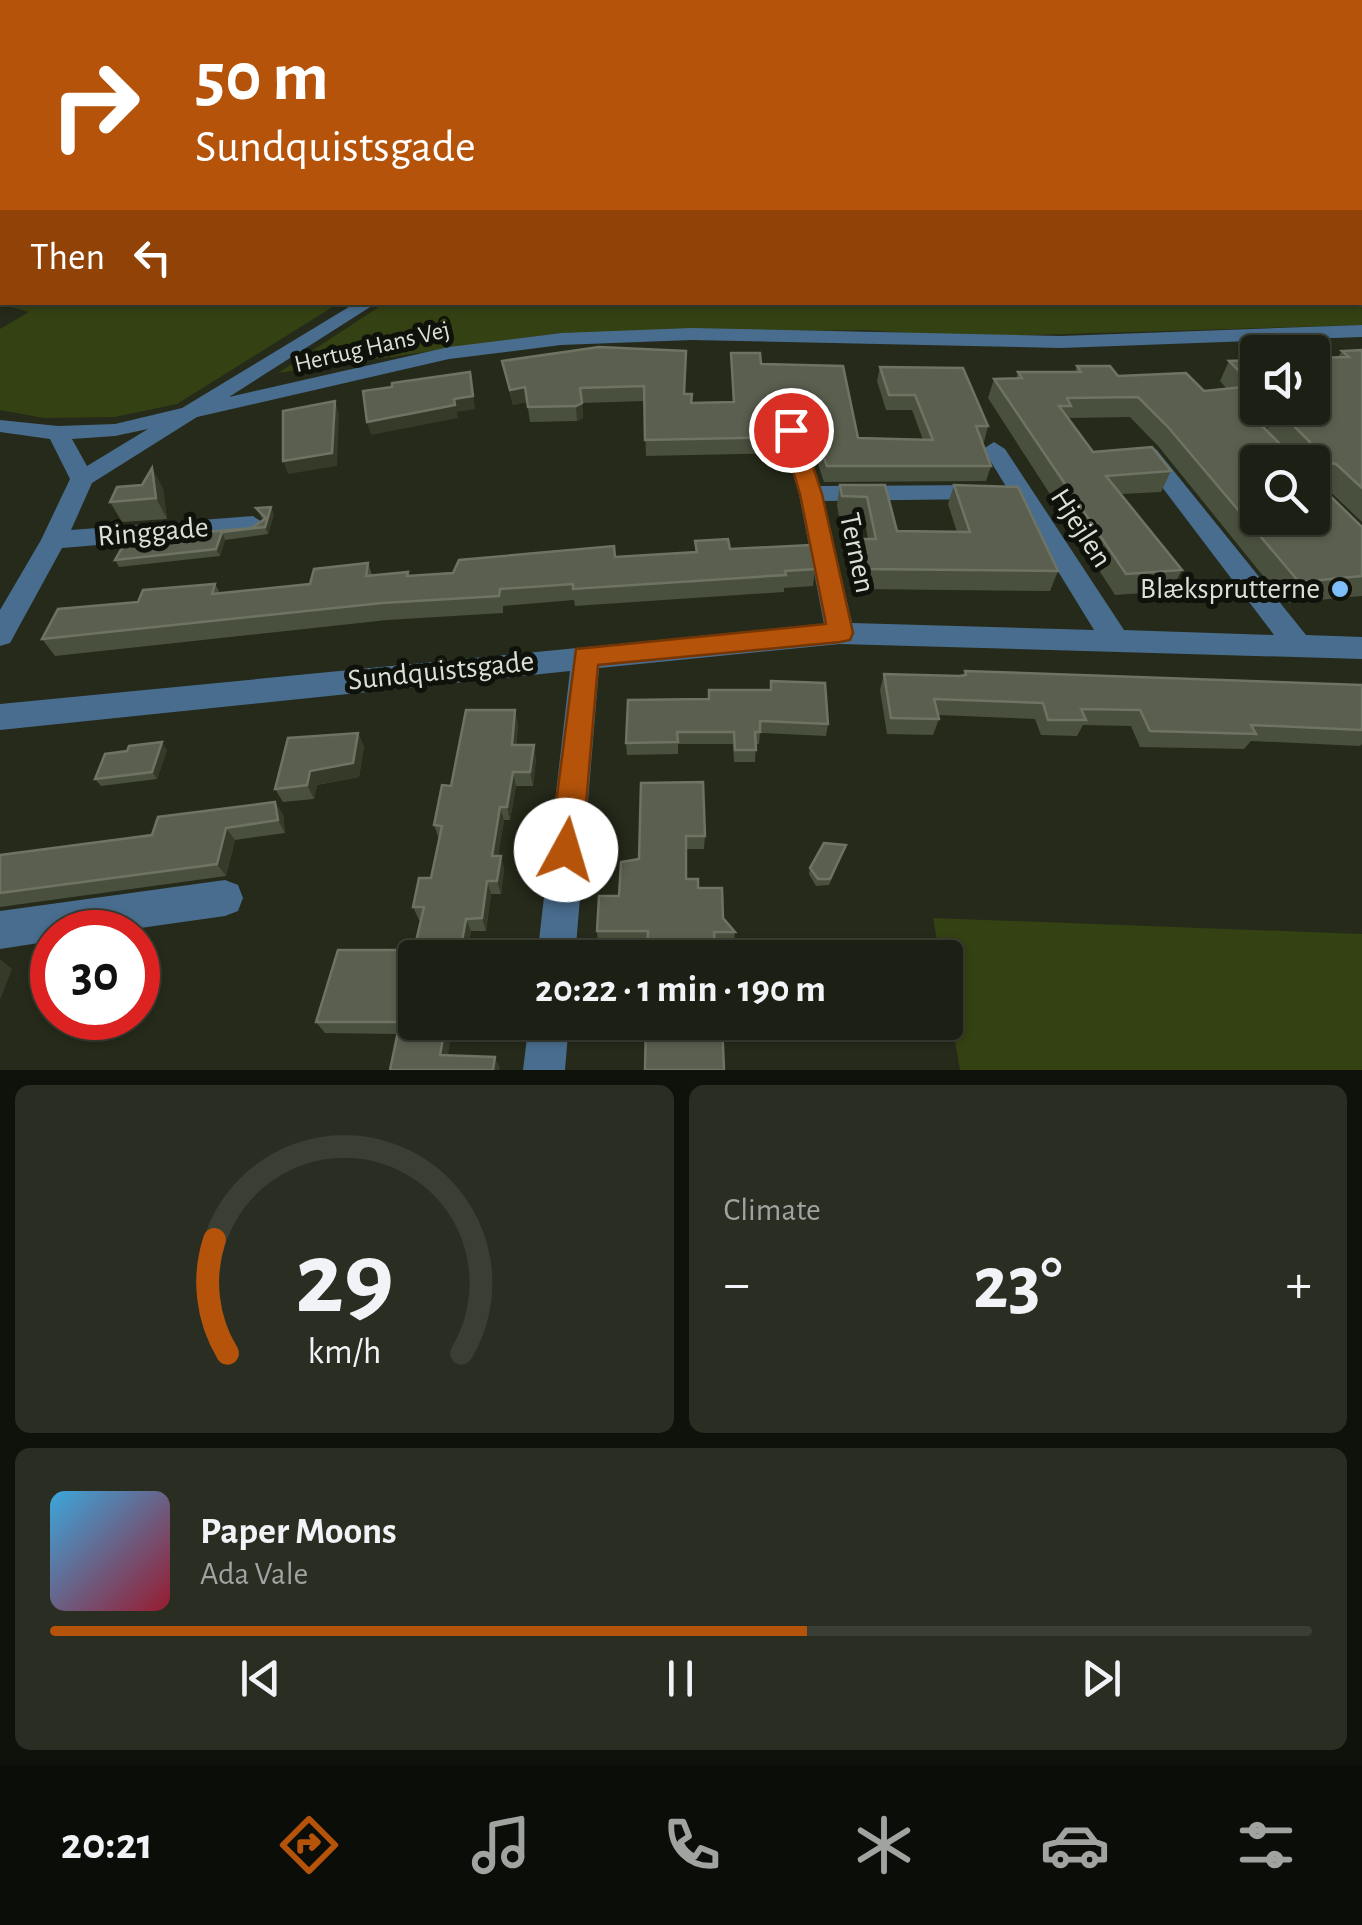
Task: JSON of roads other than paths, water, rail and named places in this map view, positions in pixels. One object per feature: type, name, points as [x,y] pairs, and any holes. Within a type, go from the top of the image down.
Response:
[{"type":"street","name":"Ringgade","points":[[0,635],[54,540],[82,479],[365,305]]},
{"type":"street","name":"Hertug Hans Vej","points":[[0,426],[58,433],[115,430],[449,353],[561,338],[692,334],[1061,342],[1362,331]]},
{"type":"street","name":"Ternen","points":[[791,430],[811,494],[840,633]]},
{"type":"street","name":"Ringgade","points":[[58,433],[82,479]]},
{"type":"street","name":"Hjejlen","points":[[994,450],[1115,640]]},
{"type":"street","points":[[1148,454],[1299,648]]},
{"type":"street","points":[[811,494],[1018,492]]},
{"type":"street","name":"Ringgade","points":[[54,540],[252,524]]},
{"type":"street","name":"Sundquistsgade","points":[[0,717],[840,633],[1362,648]]},
{"type":"street","points":[[558,940],[586,656]]},
{"type":"street","points":[[0,930],[225,898]]},
{"type":"street","points":[[544,1070],[547,1040]]},
{"type":"place","name":"Blæksprutterne","points":[[1340,589]]}]
